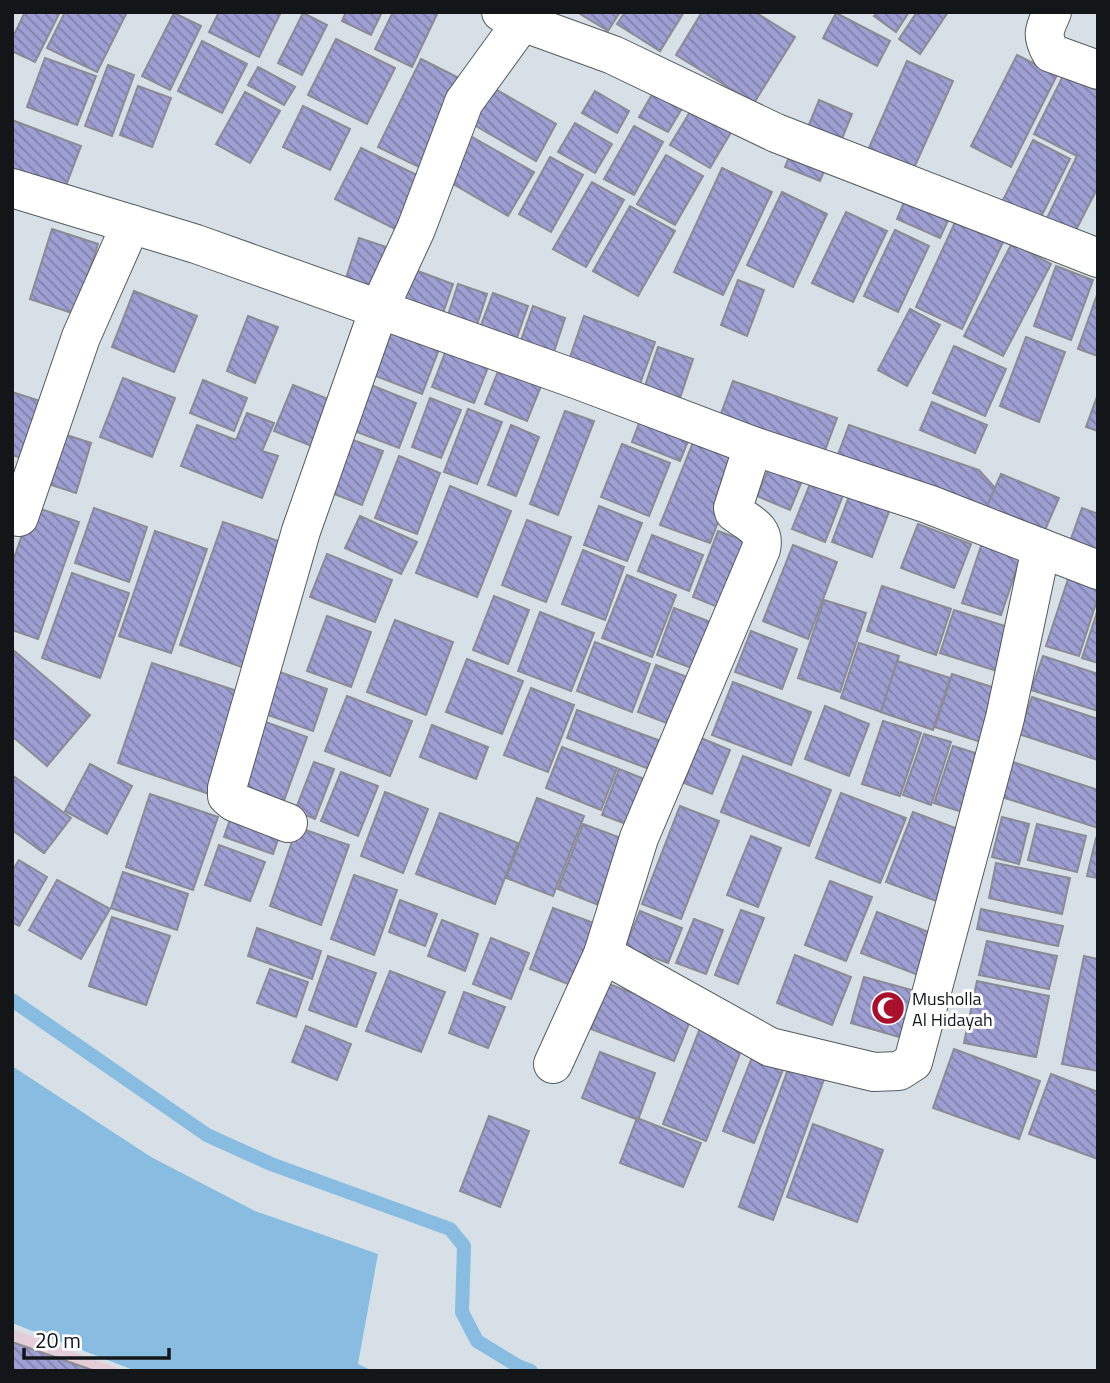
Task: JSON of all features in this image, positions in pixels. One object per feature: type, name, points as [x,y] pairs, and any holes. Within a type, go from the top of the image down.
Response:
[{"type":"street","points":[[1052,12],[1044,29],[1046,44],[1051,53],[1098,70]]},
{"type":"street","points":[[288,823],[234,802],[228,796],[227,788],[301,531],[379,309],[416,229],[464,102],[512,17],[612,55],[776,133],[1098,258]]},
{"type":"street","points":[[12,188],[196,244],[754,446],[928,504],[1098,570]]},
{"type":"street","points":[[19,517],[81,337],[131,224]]},
{"type":"street","points":[[553,1065],[603,954],[639,838],[761,549],[761,533],[734,512],[733,508],[754,446]]},
{"type":"street","points":[[603,954],[771,1047],[874,1072],[899,1071],[913,1062],[1005,719],[1041,548]]},
{"type":"shaded area","points":[[12,1329],[125,1371],[12,1371]]},
{"type":"water","points":[[12,1066],[151,1157],[255,1211],[378,1254],[358,1364],[373,1371],[136,1371],[12,1323]]},
{"type":"building","points":[[25,12],[60,12],[35,62],[12,51],[12,39]]},
{"type":"building","points":[[65,12],[127,12],[97,72],[47,48]]},
{"type":"building","points":[[219,12],[281,12],[259,57],[209,32]]},
{"type":"building","points":[[346,12],[382,12],[371,35],[342,21]]},
{"type":"building","points":[[393,12],[438,12],[412,67],[375,49]]},
{"type":"building","points":[[577,12],[620,12],[608,31]]},
{"type":"building","points":[[625,12],[684,12],[660,51],[617,24]]},
{"type":"building","points":[[702,12],[755,12],[795,37],[754,103],[676,55]]},
{"type":"building","points":[[877,12],[909,12],[896,32],[874,16]]},
{"type":"building","points":[[917,12],[948,12],[920,54],[899,39]]},
{"type":"building","points":[[174,13],[201,26],[170,90],[142,76]]},
{"type":"building","points":[[303,13],[327,25],[302,75],[278,63]]},
{"type":"building","points":[[836,13],[890,41],[877,66],[823,38]]},
{"type":"building","points":[[336,39],[395,68],[367,124],[308,95]]},
{"type":"building","points":[[202,41],[247,64],[222,113],[178,91]]},
{"type":"building","points":[[1017,55],[1057,75],[1011,167],[971,146]]},
{"type":"building","points":[[45,58],[96,76],[77,125],[27,107]]},
{"type":"building","points":[[421,59],[465,81],[421,168],[378,147]]},
{"type":"building","points":[[907,61],[953,81],[910,177],[865,157]]},
{"type":"building","points":[[108,65],[134,75],[112,136],[85,126]]},
{"type":"building","points":[[258,67],[295,87],[284,105],[248,85]]},
{"type":"building","points":[[1067,68],[1098,84],[1098,187],[1075,232],[1047,218],[1077,156],[1034,134]]},
{"type":"building","points":[[658,84],[687,100],[668,132],[639,117]]},
{"type":"building","points":[[138,86],[171,98],[152,147],[120,135]]},
{"type":"building","points":[[490,86],[556,124],[536,161],[469,122]]},
{"type":"building","points":[[595,91],[629,111],[617,133],[582,113]]},
{"type":"building","points":[[245,92],[280,111],[250,163],[216,144]]},
{"type":"building","points":[[819,100],[852,114],[841,141],[808,127]]},
{"type":"building","points":[[696,102],[736,124],[710,168],[670,145]]},
{"type":"building","points":[[303,106],[350,129],[330,170],[283,147]]},
{"type":"building","points":[[12,120],[81,146],[62,196],[12,178]]},
{"type":"building","points":[[575,123],[612,144],[595,173],[558,152]]},
{"type":"building","points":[[634,126],[663,142],[634,195],[604,179]]},
{"type":"building","points":[[465,133],[534,172],[508,216],[441,177]]},
{"type":"building","points":[[1033,140],[1070,159],[1037,225],[1000,206]]},
{"type":"building","points":[[793,147],[828,161],[820,181],[785,167]]},
{"type":"building","points":[[361,148],[421,177],[395,229],[335,199]]},
{"type":"building","points":[[666,155],[703,176],[675,225],[637,204]]},
{"type":"building","points":[[550,157],[583,175],[551,232],[519,214]]},
{"type":"building","points":[[722,168],[772,192],[723,295],[674,272]]},
{"type":"building","points":[[592,182],[624,200],[586,267],[553,249]]},
{"type":"building","points":[[782,192],[827,214],[793,287],[747,265]]},
{"type":"building","points":[[907,195],[951,214],[940,238],[897,219]]},
{"type":"building","points":[[630,206],[675,231],[638,296],[593,271]]},
{"type":"building","points":[[846,212],[887,231],[853,302],[812,283]]},
{"type":"building","points":[[957,218],[1004,240],[962,329],[916,307]]},
{"type":"building","points":[[52,229],[98,244],[75,314],[30,299]]},
{"type":"building","points":[[895,230],[929,246],[898,312],[864,296]]},
{"type":"building","points":[[359,238],[398,251],[383,297],[344,284]]},
{"type":"building","points":[[1012,243],[1051,264],[1003,356],[964,336]]},
{"type":"building","points":[[1056,266],[1093,280],[1071,340],[1034,326]]},
{"type":"building","points":[[415,270],[453,284],[442,316],[403,303]]},
{"type":"building","points":[[738,280],[764,290],[747,336],[721,325]]},
{"type":"building","points":[[458,284],[487,294],[475,331],[446,321]]},
{"type":"building","points":[[134,291],[197,316],[174,372],[112,347]]},
{"type":"building","points":[[1098,292],[1098,356],[1078,349]]},
{"type":"building","points":[[493,293],[528,306],[516,340],[480,328]]},
{"type":"building","points":[[533,306],[565,318],[551,361],[518,349]]},
{"type":"building","points":[[910,309],[940,325],[907,386],[878,370]]},
{"type":"building","points":[[390,315],[444,336],[422,394],[368,373]]},
{"type":"building","points":[[248,316],[278,327],[255,383],[227,371]]},
{"type":"building","points":[[584,316],[655,342],[640,384],[569,360]]},
{"type":"building","points":[[1026,337],[1065,352],[1039,422],[1000,406]]},
{"type":"building","points":[[450,340],[492,357],[474,403],[432,387]]},
{"type":"building","points":[[954,346],[1006,369],[985,416],[933,393]]},
{"type":"building","points":[[658,347],[693,359],[678,404],[643,392]]},
{"type":"building","points":[[499,369],[541,386],[527,421],[485,404]]},
{"type":"building","points":[[123,378],[175,398],[152,457],[100,437]]},
{"type":"building","points":[[203,380],[247,398],[234,431],[190,413]]},
{"type":"building","points":[[733,381],[837,418],[823,456],[719,419]]},
{"type":"building","points":[[366,383],[416,403],[399,448],[349,429]]},
{"type":"building","points":[[293,385],[333,401],[314,447],[274,431]]},
{"type":"building","points":[[12,392],[43,402],[25,459],[12,455]]},
{"type":"building","points":[[1098,394],[1098,431],[1086,427]]},
{"type":"building","points":[[430,398],[461,410],[441,458],[412,447]]},
{"type":"building","points":[[932,402],[987,425],[975,453],[920,430]]},
{"type":"building","points":[[468,409],[502,422],[477,484],[444,472]]},
{"type":"building","points":[[644,410],[693,429],[680,461],[632,442]]},
{"type":"building","points":[[565,411],[594,421],[558,515],[530,504]]},
{"type":"building","points":[[247,413],[274,423],[262,451],[278,456],[262,498],[181,466],[197,425],[236,440]]},
{"type":"building","points":[[511,425],[539,437],[516,496],[488,485]]},
{"type":"building","points":[[849,425],[979,470],[1041,539],[836,460]]},
{"type":"building","points":[[51,430],[91,443],[76,493],[36,480]]},
{"type":"building","points":[[345,437],[383,451],[362,505],[324,490]]},
{"type":"building","points":[[694,440],[742,459],[710,543],[660,525]]},
{"type":"building","points":[[622,444],[670,463],[649,516],[601,497]]},
{"type":"building","points":[[399,456],[440,473],[417,534],[375,518]]},
{"type":"building","points":[[771,463],[804,476],[790,510],[757,496]]},
{"type":"building","points":[[816,469],[848,482],[825,542],[792,529]]},
{"type":"building","points":[[1001,474],[1059,498],[1041,539],[983,515]]},
{"type":"building","points":[[854,483],[894,498],[872,557],[832,542]]},
{"type":"building","points":[[450,486],[511,511],[477,597],[416,573]]},
{"type":"building","points":[[32,506],[79,522],[38,639],[12,630],[12,564]]},
{"type":"building","points":[[599,506],[642,523],[627,561],[584,545]]},
{"type":"building","points":[[94,508],[147,527],[129,582],[75,563]]},
{"type":"building","points":[[1082,508],[1098,514],[1098,561],[1067,550]]},
{"type":"building","points":[[360,516],[417,542],[401,574],[345,548]]},
{"type":"building","points":[[527,520],[571,537],[546,602],[502,585]]},
{"type":"building","points":[[223,522],[290,545],[247,669],[180,645]]},
{"type":"building","points":[[918,524],[971,544],[954,588],[901,568]]},
{"type":"building","points":[[155,531],[207,549],[171,653],[119,636]]},
{"type":"building","points":[[718,531],[756,545],[730,612],[693,597]]},
{"type":"building","points":[[652,535],[703,555],[689,591],[638,571]]},
{"type":"building","points":[[982,543],[1021,556],[1001,615],[962,603]]},
{"type":"building","points":[[793,545],[837,562],[808,639],[763,621]]},
{"type":"building","points":[[583,550],[624,567],[605,620],[562,604]]},
{"type":"building","points":[[327,554],[392,580],[375,622],[310,597]]},
{"type":"building","points":[[1072,567],[1098,576],[1098,597],[1079,656],[1046,646]]},
{"type":"building","points":[[72,573],[129,593],[100,678],[42,658]]},
{"type":"building","points":[[627,575],[676,595],[652,657],[602,638]]},
{"type":"building","points":[[882,586],[951,609],[936,655],[867,631]]},
{"type":"building","points":[[494,596],[529,610],[508,664],[473,650]]},
{"type":"building","points":[[824,600],[866,613],[840,692],[798,678]]},
{"type":"building","points":[[674,608],[721,626],[702,672],[657,655]]},
{"type":"building","points":[[1098,609],[1098,663],[1082,658]]},
{"type":"building","points":[[954,610],[1014,629],[1000,672],[940,653]]},
{"type":"building","points":[[540,612],[594,633],[571,691],[518,671]]},
{"type":"building","points":[[327,616],[371,632],[351,687],[307,671]]},
{"type":"building","points":[[395,620],[453,642],[426,715],[367,692]]},
{"type":"building","points":[[751,631],[797,649],[782,689],[735,672]]},
{"type":"building","points":[[595,642],[650,664],[632,712],[577,691]]},
{"type":"building","points":[[859,643],[899,656],[881,712],[841,698]]},
{"type":"building","points":[[12,649],[90,715],[47,766],[12,736]]},
{"type":"building","points":[[1043,656],[1098,674],[1098,711],[1031,690]]},
{"type":"building","points":[[467,659],[523,681],[502,734],[446,712]]},
{"type":"building","points":[[897,661],[950,678],[933,730],[881,712]]},
{"type":"building","points":[[152,663],[243,693],[209,794],[118,763]]},
{"type":"building","points":[[656,665],[700,682],[682,729],[638,712]]},
{"type":"building","points":[[277,671],[327,689],[313,731],[262,713]]},
{"type":"building","points":[[952,674],[1007,692],[990,745],[935,727]]},
{"type":"building","points":[[733,682],[811,712],[791,765],[712,735]]},
{"type":"building","points":[[531,688],[574,705],[548,772],[504,755]]},
{"type":"building","points":[[347,696],[412,721],[390,776],[325,751]]},
{"type":"building","points":[[1032,697],[1098,719],[1098,760],[1019,734]]},
{"type":"building","points":[[825,706],[869,724],[849,776],[805,759]]},
{"type":"building","points":[[577,710],[669,744],[657,772],[567,738]]},
{"type":"building","points":[[263,721],[307,737],[282,806],[239,790]]},
{"type":"building","points":[[883,721],[921,733],[900,796],[862,784]]},
{"type":"building","points":[[432,725],[488,747],[476,779],[420,757]]},
{"type":"building","points":[[924,734],[951,742],[931,805],[903,795]]},
{"type":"building","points":[[701,738],[730,750],[712,794],[684,783]]},
{"type":"building","points":[[953,746],[994,759],[975,816],[934,803]]},
{"type":"building","points":[[562,747],[617,768],[601,810],[546,788]]},
{"type":"building","points":[[743,756],[831,790],[809,846],[721,812]]},
{"type":"building","points":[[314,762],[334,769],[315,819],[295,811]]},
{"type":"building","points":[[1013,762],[1098,790],[1098,828],[1002,797]]},
{"type":"building","points":[[90,764],[132,786],[107,834],[65,811]]},
{"type":"building","points":[[619,769],[657,784],[639,829],[602,815]]},
{"type":"building","points":[[341,772],[378,786],[358,836],[321,821]]},
{"type":"building","points":[[12,775],[71,818],[44,853],[12,830]]},
{"type":"building","points":[[385,792],[428,809],[403,873],[361,856]]},
{"type":"building","points":[[841,793],[906,818],[880,883],[816,858]]},
{"type":"building","points":[[150,794],[218,817],[193,890],[126,867]]},
{"type":"building","points":[[537,798],[584,816],[553,896],[506,878]]},
{"type":"building","points":[[680,806],[719,821],[681,919],[642,904]]},
{"type":"building","points":[[234,808],[283,825],[273,854],[224,837]]},
{"type":"building","points":[[913,812],[971,834],[944,904],[886,882]]},
{"type":"building","points":[[440,813],[518,843],[495,904],[416,874]]},
{"type":"building","points":[[1002,817],[1029,824],[1019,864],[992,857]]},
{"type":"building","points":[[583,824],[632,842],[606,908],[558,889]]},
{"type":"building","points":[[1037,824],[1086,836],[1077,872],[1028,860]]},
{"type":"building","points":[[297,827],[349,845],[321,925],[270,906]]},
{"type":"building","points":[[751,836],[781,848],[758,907],[727,895]]},
{"type":"building","points":[[1098,838],[1098,878],[1087,876]]},
{"type":"building","points":[[219,845],[265,862],[250,901],[205,885]]},
{"type":"building","points":[[19,860],[47,877],[19,926],[12,922],[12,871]]},
{"type":"building","points":[[996,863],[1070,878],[1062,914],[989,898]]},
{"type":"building","points":[[123,872],[188,894],[177,930],[111,908]]},
{"type":"building","points":[[354,875],[397,890],[374,955],[331,939]]},
{"type":"building","points":[[57,880],[110,909],[81,959],[29,930]]},
{"type":"building","points":[[830,881],[872,897],[846,961],[805,945]]},
{"type":"building","points":[[400,900],[437,914],[425,946],[389,932]]},
{"type":"building","points":[[553,908],[602,926],[578,988],[530,969]]},
{"type":"building","points":[[981,909],[1063,926],[1058,946],[977,929]]},
{"type":"building","points":[[741,910],[764,918],[738,984],[715,975]]},
{"type":"building","points":[[640,911],[682,928],[668,963],[625,947]]},
{"type":"building","points":[[877,912],[934,934],[918,975],[861,953]]},
{"type":"building","points":[[112,917],[170,936],[146,1005],[89,986]]},
{"type":"building","points":[[694,919],[723,930],[706,974],[676,963]]},
{"type":"building","points":[[442,920],[478,934],[465,971],[428,956]]},
{"type":"building","points":[[257,928],[321,951],[312,979],[248,956]]},
{"type":"building","points":[[491,938],[529,953],[511,999],[473,984]]},
{"type":"building","points":[[987,941],[1057,956],[1049,989],[979,975]]},
{"type":"building","points":[[795,955],[851,977],[832,1025],[777,1003]]},
{"type":"building","points":[[328,956],[376,973],[356,1027],[309,1010]]},
{"type":"building","points":[[1084,956],[1098,959],[1098,1071],[1062,1064]]},
{"type":"building","points":[[270,969],[308,982],[296,1017],[257,1003]]},
{"type":"building","points":[[390,971],[445,992],[421,1052],[366,1031]]},
{"type":"building","name":"Musholla Al Hidayah","points":[[864,977],[926,994],[913,1041],[851,1023]]},
{"type":"building","points":[[977,981],[1049,996],[1036,1057],[964,1043]]},
{"type":"building","points":[[609,984],[692,1016],[674,1061],[591,1029]]},
{"type":"building","points":[[464,992],[505,1007],[488,1048],[449,1033]]},
{"type":"building","points":[[702,1023],[745,1040],[706,1141],[663,1124]]},
{"type":"building","points":[[306,1026],[351,1044],[337,1080],[292,1062]]},
{"type":"building","points":[[954,1049],[1040,1081],[1019,1139],[933,1108]]},
{"type":"building","points":[[600,1052],[655,1073],[638,1120],[582,1098]]},
{"type":"building","points":[[753,1055],[784,1067],[754,1143],[723,1131]]},
{"type":"building","points":[[793,1055],[828,1068],[773,1220],[739,1207]]},
{"type":"building","points":[[1051,1074],[1098,1092],[1098,1159],[1029,1134]]},
{"type":"building","points":[[489,1116],[529,1131],[500,1207],[460,1191]]},
{"type":"building","points":[[637,1118],[701,1143],[683,1187],[620,1163]]},
{"type":"building","points":[[813,1124],[883,1150],[857,1222],[787,1197]]},
{"type":"building","points":[[12,1342],[95,1371],[12,1371]]},
{"type":"waterway","points":[[12,1000],[207,1135],[271,1164],[450,1229],[464,1246],[462,1312],[477,1341],[531,1371]]},
{"type":"place","name":"Musholla Al Hidayah","points":[[888,1008]]}]
